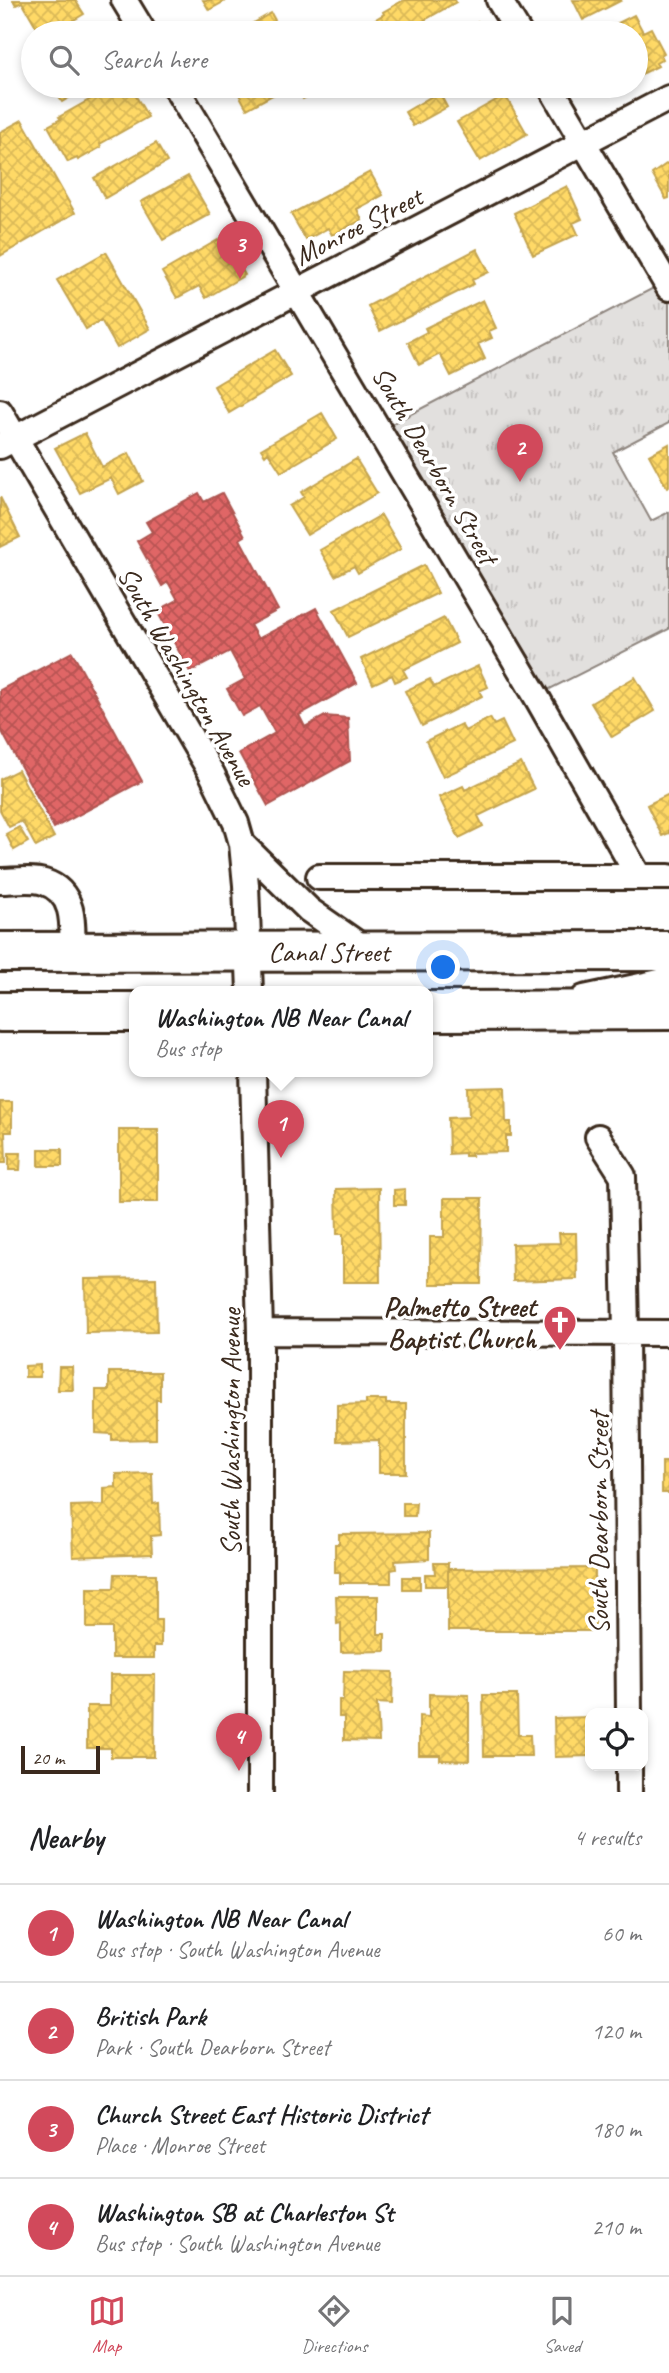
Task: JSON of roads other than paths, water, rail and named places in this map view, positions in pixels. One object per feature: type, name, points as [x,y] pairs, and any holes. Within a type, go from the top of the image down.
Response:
[{"type":"main road","name":"Canal Street","points":[[0,952],[669,951]]},
{"type":"main road","points":[[433,1011],[669,1010]]},
{"type":"main road","points":[[0,1012],[129,1012]]},
{"type":"street","points":[[124,0],[137,21]]},
{"type":"street","points":[[499,0],[512,21]]},
{"type":"street","name":"South Dearborn Street","points":[[182,98],[298,291],[639,877]]},
{"type":"street","points":[[557,98],[669,288]]},
{"type":"street","name":"Monroe Street","points":[[8,442],[669,98]]},
{"type":"street","name":"South Washington Avenue","points":[[0,412],[8,442],[212,774],[236,823],[242,844],[250,986]]},
{"type":"street","points":[[242,844],[309,909],[369,951]]},
{"type":"street","points":[[319,877],[669,877]]},
{"type":"street","points":[[0,881],[43,881],[63,892],[74,916],[72,953]]},
{"type":"street","points":[[533,1010],[669,980]]},
{"type":"street","name":"South Washington Avenue","points":[[253,1077],[260,1332],[260,1792]]},
{"type":"street","name":"South Dearborn Street","points":[[598,1137],[622,1176],[629,1708]]},
{"type":"street","points":[[260,1332],[669,1334]]},
{"type":"street","points":[[629,1771],[629,1792]]},
{"type":"place","name":"Church Street East Historic District","points":[[240,279]]},
{"type":"place","name":"British Park","points":[[520,482]]},
{"type":"place","name":"Washington NB Near Canal","points":[[281,1158]]},
{"type":"place","name":"Palmetto Street Baptist Church","points":[[560,1352]]},
{"type":"place","name":"Washington SB at Charleston St","points":[[239,1771]]}]
